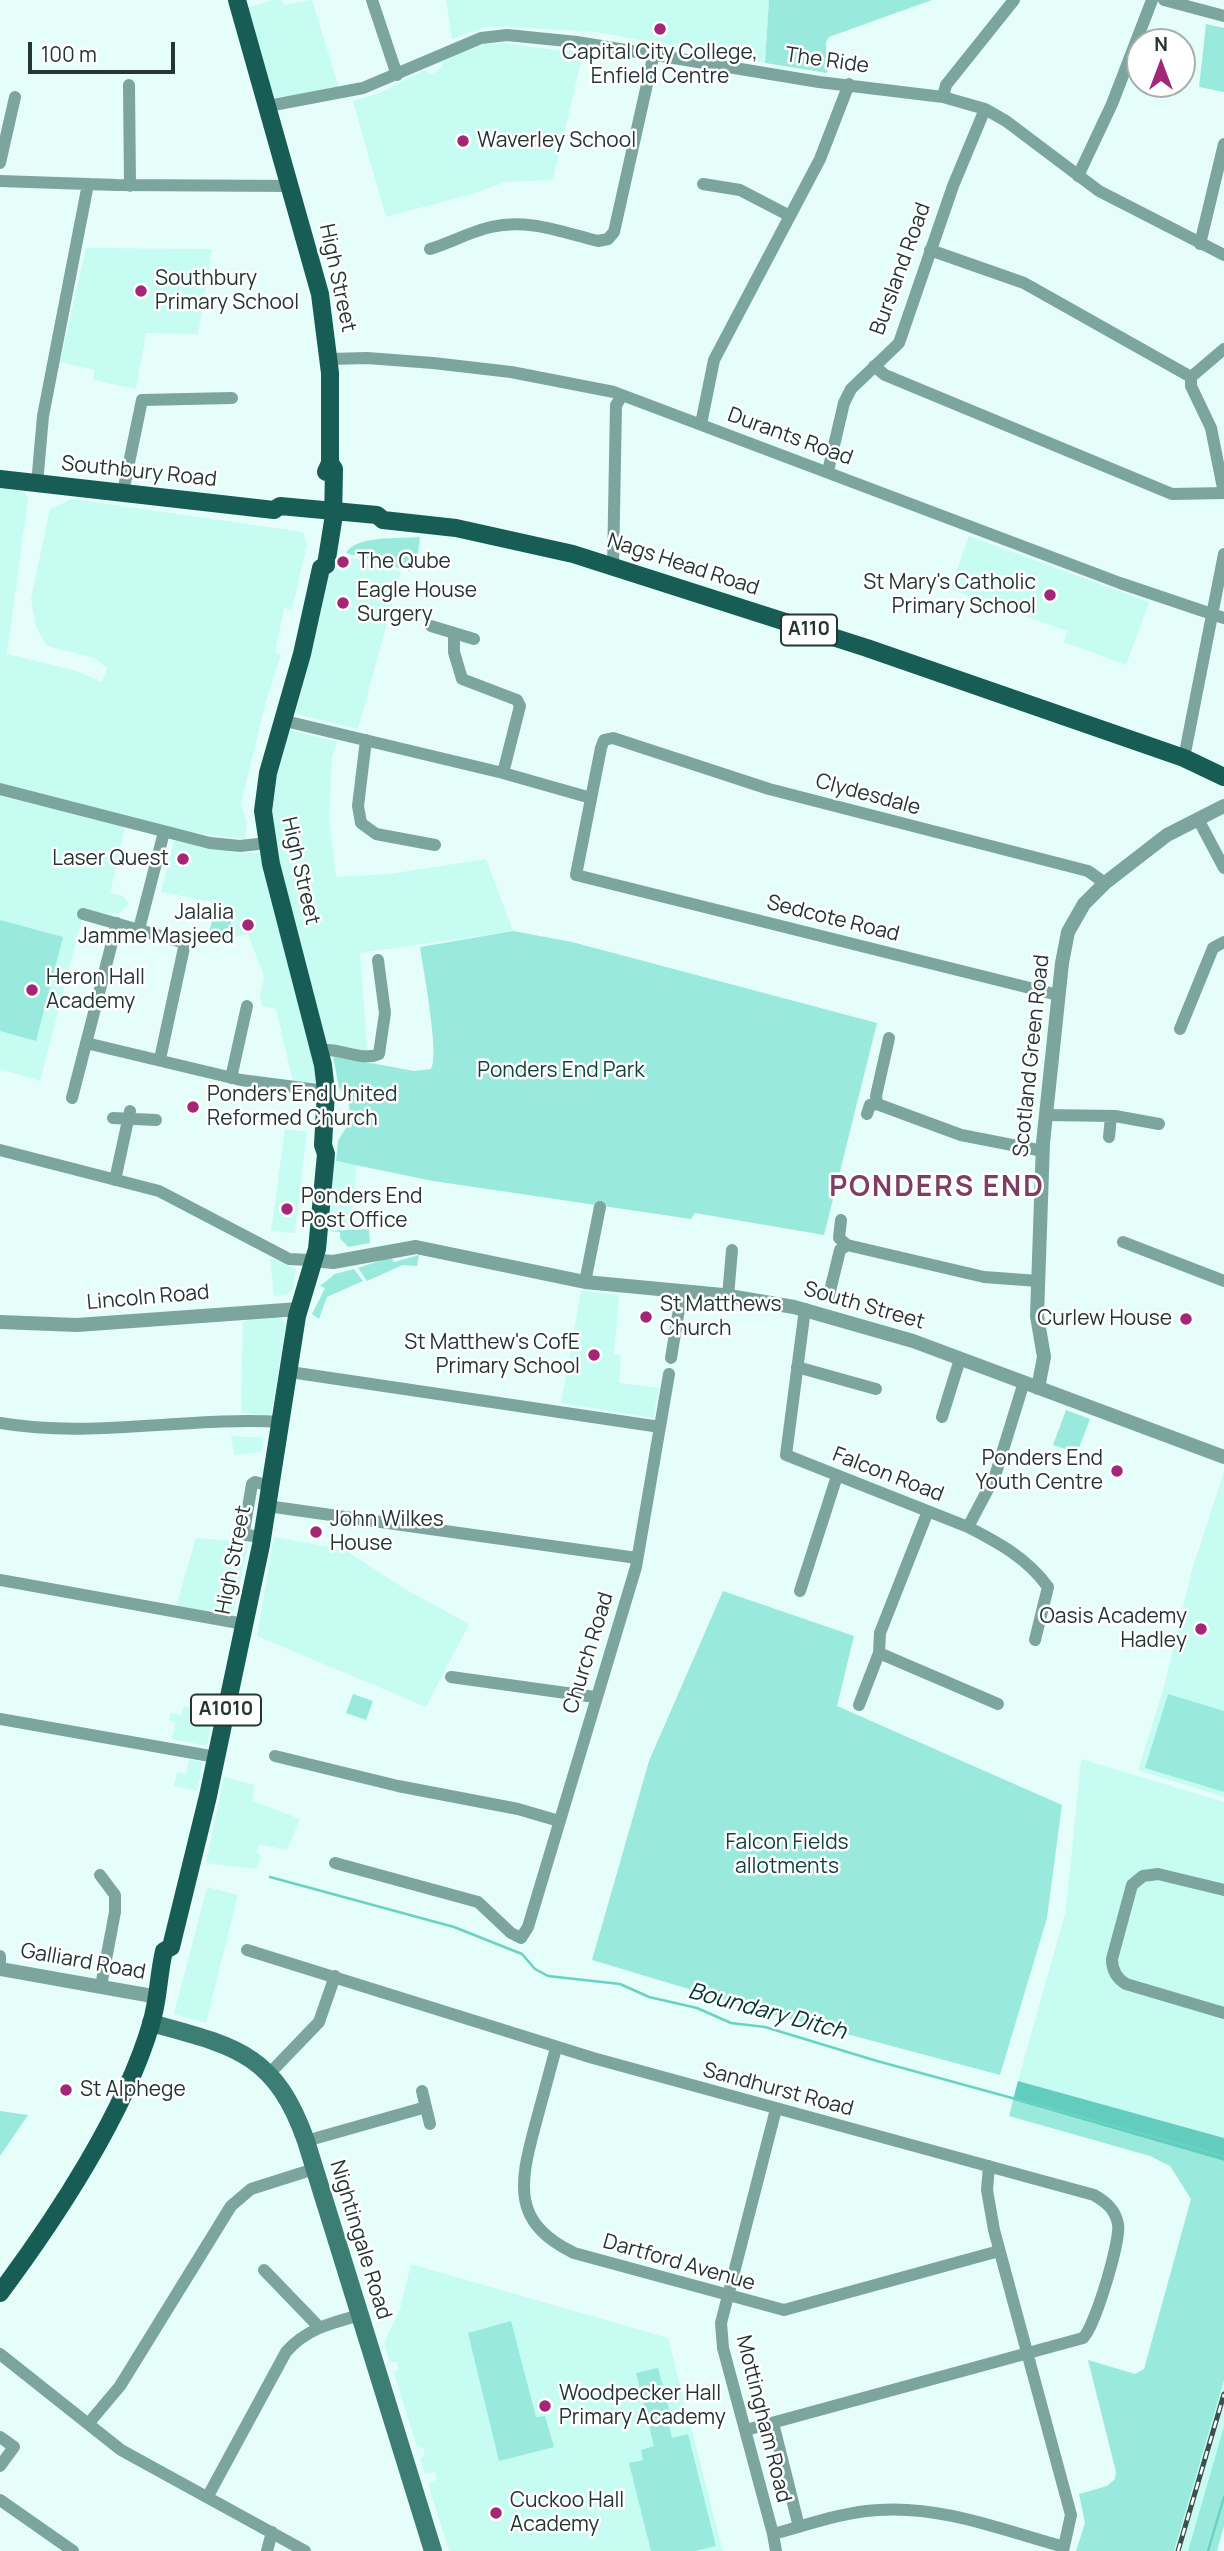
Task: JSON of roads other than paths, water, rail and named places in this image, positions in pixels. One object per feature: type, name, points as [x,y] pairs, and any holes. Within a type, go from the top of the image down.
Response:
[{"type":"main road","name":"A1010","points":[[237,0],[268,106]]},
{"type":"main road","name":"High Street","points":[[159,1992],[170,1976],[176,1953],[171,1947],[216,1757],[262,1537],[299,1309],[317,1248],[326,1154],[323,1145],[326,1091],[320,1050],[267,843],[263,800],[281,720],[302,654],[321,568],[317,563],[328,514],[326,469],[330,463],[329,359],[319,286],[268,106]]},
{"type":"main road","name":"Southbury Road","points":[[0,479],[274,510],[279,516],[328,514]]},
{"type":"main road","name":"Nags Head Road","points":[[328,514],[376,524],[383,520],[481,533],[613,566],[867,648],[1193,761]]},
{"type":"main road","name":"A110","points":[[1193,761],[1224,768]]},
{"type":"main road","name":"A110","points":[[1193,761],[1205,770],[1224,776]]},
{"type":"main road","name":"A1010","points":[[0,2293],[49,2222],[95,2145],[132,2075],[151,2024],[159,1992]]},
{"type":"main road","name":"Nightingale Road","points":[[151,2024],[230,2048],[270,2074],[291,2103],[306,2141],[433,2551]]},
{"type":"street","points":[[372,0],[397,75]]},
{"type":"street","points":[[943,97],[946,85],[1014,0]]},
{"type":"street","points":[[1078,176],[1112,104],[1152,0]]},
{"type":"street","points":[[1164,0],[1224,16]]},
{"type":"street","name":"The Ride","points":[[268,106],[353,90],[493,36],[537,37],[654,53],[819,82],[849,83],[943,97],[985,109],[1027,135],[1078,176],[1125,207],[1224,255]]},
{"type":"street","points":[[430,249],[489,227],[510,224],[537,225],[598,241],[608,239],[614,232],[654,53]]},
{"type":"street","points":[[701,424],[714,360],[820,159],[849,83]]},
{"type":"street","points":[[129,85],[130,186]]},
{"type":"street","points":[[0,163],[3,133],[15,97]]},
{"type":"street","name":"Bursland Road","points":[[828,471],[844,403],[852,389],[899,343],[930,250],[985,109]]},
{"type":"street","points":[[1200,244],[1224,144]]},
{"type":"street","points":[[0,181],[130,186],[292,186]]},
{"type":"street","points":[[37,484],[43,416],[88,184]]},
{"type":"street","points":[[703,184],[740,190],[790,216]]},
{"type":"street","points":[[930,250],[1024,283],[1191,377]]},
{"type":"street","points":[[874,366],[885,374],[1172,494],[1224,493],[1222,458],[1205,411],[1191,386],[1191,377],[1224,349]]},
{"type":"street","name":"Durants Road","points":[[329,359],[419,361],[511,372],[622,396],[1219,617]]},
{"type":"street","points":[[613,566],[616,405],[622,396]]},
{"type":"street","points":[[123,492],[142,400],[232,398]]},
{"type":"street","points":[[1193,761],[1190,737],[1219,617],[1224,554]]},
{"type":"street","points":[[431,626],[474,639]]},
{"type":"street","points":[[454,633],[454,652],[461,679],[517,700],[520,706],[503,773]]},
{"type":"street","points":[[281,720],[503,773],[591,798]]},
{"type":"street","name":"Clydesdale","points":[[591,798],[604,740],[613,738],[769,789],[1088,872],[1105,883]]},
{"type":"street","points":[[366,740],[358,806],[361,823],[376,834],[435,845]]},
{"type":"street","points":[[0,789],[164,832],[231,846],[267,843]]},
{"type":"street","name":"Sedcote Road","points":[[591,798],[576,875],[1058,995]]},
{"type":"street","name":"Scotland Green Road","points":[[1038,1388],[1044,1357],[1037,1321],[1042,1151],[1064,947],[1071,924],[1084,904],[1105,883],[1167,835],[1224,806]]},
{"type":"street","points":[[1198,819],[1224,868]]},
{"type":"street","points":[[139,929],[164,832]]},
{"type":"street","points":[[83,914],[181,940],[186,944],[160,1059]]},
{"type":"street","points":[[72,1098],[117,923]]},
{"type":"street","points":[[1180,1029],[1213,947],[1224,942]]},
{"type":"street","points":[[320,1050],[337,1049],[371,1057],[379,1054],[385,1013],[378,960]]},
{"type":"street","points":[[231,1078],[247,1006]]},
{"type":"street","points":[[889,1038],[872,1109],[961,1135],[1042,1151]]},
{"type":"street","points":[[86,1043],[231,1078],[326,1091]]},
{"type":"street","points":[[113,1118],[129,1115],[156,1120]]},
{"type":"street","points":[[115,1180],[129,1115]]},
{"type":"street","points":[[1046,1115],[1111,1116],[1159,1124]]},
{"type":"street","points":[[1109,1137],[1111,1116]]},
{"type":"street","points":[[0,1150],[115,1180],[181,1201],[276,1252],[294,1260],[311,1261]]},
{"type":"street","points":[[585,1282],[600,1207]]},
{"type":"street","points":[[841,1220],[839,1238],[847,1245],[984,1277],[1038,1281]]},
{"type":"street","points":[[1123,1242],[1224,1281]]},
{"type":"street","points":[[829,1295],[839,1250],[847,1245]]},
{"type":"street","name":"South Street","points":[[311,1261],[333,1262],[416,1247],[585,1282],[728,1296],[805,1309],[888,1333],[1224,1457]]},
{"type":"street","points":[[728,1296],[732,1250]]},
{"type":"street","points":[[671,1358],[682,1291]]},
{"type":"street","name":"Lincoln Road","points":[[0,1322],[77,1325],[299,1309]]},
{"type":"street","name":"Falcon Road","points":[[805,1309],[786,1455],[968,1527],[1003,1545],[1035,1569],[1048,1587],[1035,1640]]},
{"type":"street","points":[[946,1412],[960,1359]]},
{"type":"street","points":[[797,1367],[870,1389]]},
{"type":"street","points":[[290,1373],[660,1427]]},
{"type":"street","name":"Church Road","points":[[335,1863],[478,1902],[511,1933],[521,1938],[528,1927],[638,1558],[669,1374]]},
{"type":"street","points":[[968,1527],[995,1476],[1024,1382]]},
{"type":"street","points":[[0,1423],[21,1426],[101,1427],[282,1422]]},
{"type":"street","points":[[800,1591],[837,1476]]},
{"type":"street","points":[[262,1537],[246,1535],[244,1531],[252,1484],[255,1482],[271,1486]]},
{"type":"street","points":[[267,1506],[638,1558]]},
{"type":"street","points":[[859,1705],[879,1653],[880,1633],[928,1511]]},
{"type":"street","points":[[0,1580],[244,1624]]},
{"type":"street","points":[[879,1653],[998,1704]]},
{"type":"street","points":[[451,1677],[595,1697]]},
{"type":"street","points":[[0,1719],[216,1757]]},
{"type":"street","points":[[275,1756],[398,1786],[518,1808],[559,1821]]},
{"type":"street","points":[[1224,1891],[1158,1874],[1143,1876],[1132,1885],[1112,1959],[1112,1967],[1119,1979],[1126,1984],[1224,2013]]},
{"type":"street","points":[[100,1875],[115,1895],[115,1912],[101,1986]]},
{"type":"street","name":"Sandhurst Road","points":[[247,1950],[556,2048],[1094,2195],[1113,2211],[1118,2224],[1118,2235],[1087,2335],[1067,2344],[1027,2354]]},
{"type":"street","name":"Galliard Road","points":[[0,1969],[101,1986],[159,1992]]},
{"type":"street","points":[[270,2074],[319,2022],[335,1976]]},
{"type":"street","name":"Dartford Avenue","points":[[556,2048],[523,2172],[525,2206],[533,2222],[554,2243],[574,2253],[726,2297],[783,2310],[999,2251]]},
{"type":"street","points":[[422,2091],[430,2124]]},
{"type":"street","points":[[306,2141],[426,2107]]},
{"type":"street","name":"Mottingham Road","points":[[776,2109],[726,2297],[721,2334],[776,2551]]},
{"type":"street","points":[[773,2534],[878,2510],[913,2510],[943,2514],[1063,2549],[1071,2515],[999,2251],[986,2190],[989,2166]]},
{"type":"street","points":[[88,2424],[120,2386],[231,2206],[251,2189],[314,2169]]},
{"type":"street","points":[[264,2270],[319,2327]]},
{"type":"street","points":[[208,2496],[279,2363],[295,2343],[319,2327],[360,2315]]},
{"type":"street","points":[[0,2354],[88,2424],[151,2469],[208,2496],[305,2551]]},
{"type":"street","points":[[746,2430],[1027,2354]]},
{"type":"street","points":[[773,2423],[799,2527]]},
{"type":"street","points":[[0,2437],[14,2447],[0,2466]]},
{"type":"street","points":[[0,2500],[73,2551]]},
{"type":"street","points":[[267,2551],[272,2532]]},
{"type":"waterway","name":"Boundary Ditch","points":[[270,1877],[454,1927],[522,1954],[535,1969],[548,1976],[620,1984],[649,1997],[697,2008],[731,2023],[765,2027],[877,2061],[1224,2156]]},
{"type":"waterway","points":[[1208,2551],[1224,2497]]},
{"type":"railway","points":[[1178,2551],[1224,2394]]},
{"type":"place","name":"Capital City College, Enfield Centre","points":[[660,29]]},
{"type":"place","name":"Waverley School","points":[[463,141]]},
{"type":"place","name":"Southbury Primary School","points":[[141,291]]},
{"type":"place","name":"The Qube","points":[[343,562]]},
{"type":"place","name":"St Mary's Catholic Primary School","points":[[1050,595]]},
{"type":"place","name":"Eagle House Surgery","points":[[343,603]]},
{"type":"place","name":"Laser Quest","points":[[183,859]]},
{"type":"place","name":"Jalalia Jamme Masjeed","points":[[248,925]]},
{"type":"place","name":"Heron Hall Academy","points":[[32,990]]},
{"type":"place","name":"Ponders End United Reformed Church","points":[[193,1107]]},
{"type":"place","name":"Ponders End Post Office","points":[[287,1209]]},
{"type":"place","name":"St Matthews Church","points":[[646,1317]]},
{"type":"place","name":"Curlew House","points":[[1186,1319]]},
{"type":"place","name":"St Matthew's CofE Primary School","points":[[594,1355]]},
{"type":"place","name":"Ponders End Youth Centre","points":[[1117,1471]]},
{"type":"place","name":"John Wilkes House","points":[[316,1532]]},
{"type":"place","name":"Oasis Academy Hadley","points":[[1201,1629]]},
{"type":"place","name":"St Alphege","points":[[66,2090]]},
{"type":"place","name":"Woodpecker Hall Primary Academy","points":[[545,2406]]},
{"type":"place","name":"Cuckoo Hall Academy","points":[[496,2513]]},
{"type":"district","name":"PONDERS END","points":[[937,1188]]},
{"type":"park label","name":"Ponders End Park","points":[[561,1071]]},
{"type":"park label","name":"Falcon Fields allotments","points":[[787,1855]]}]
